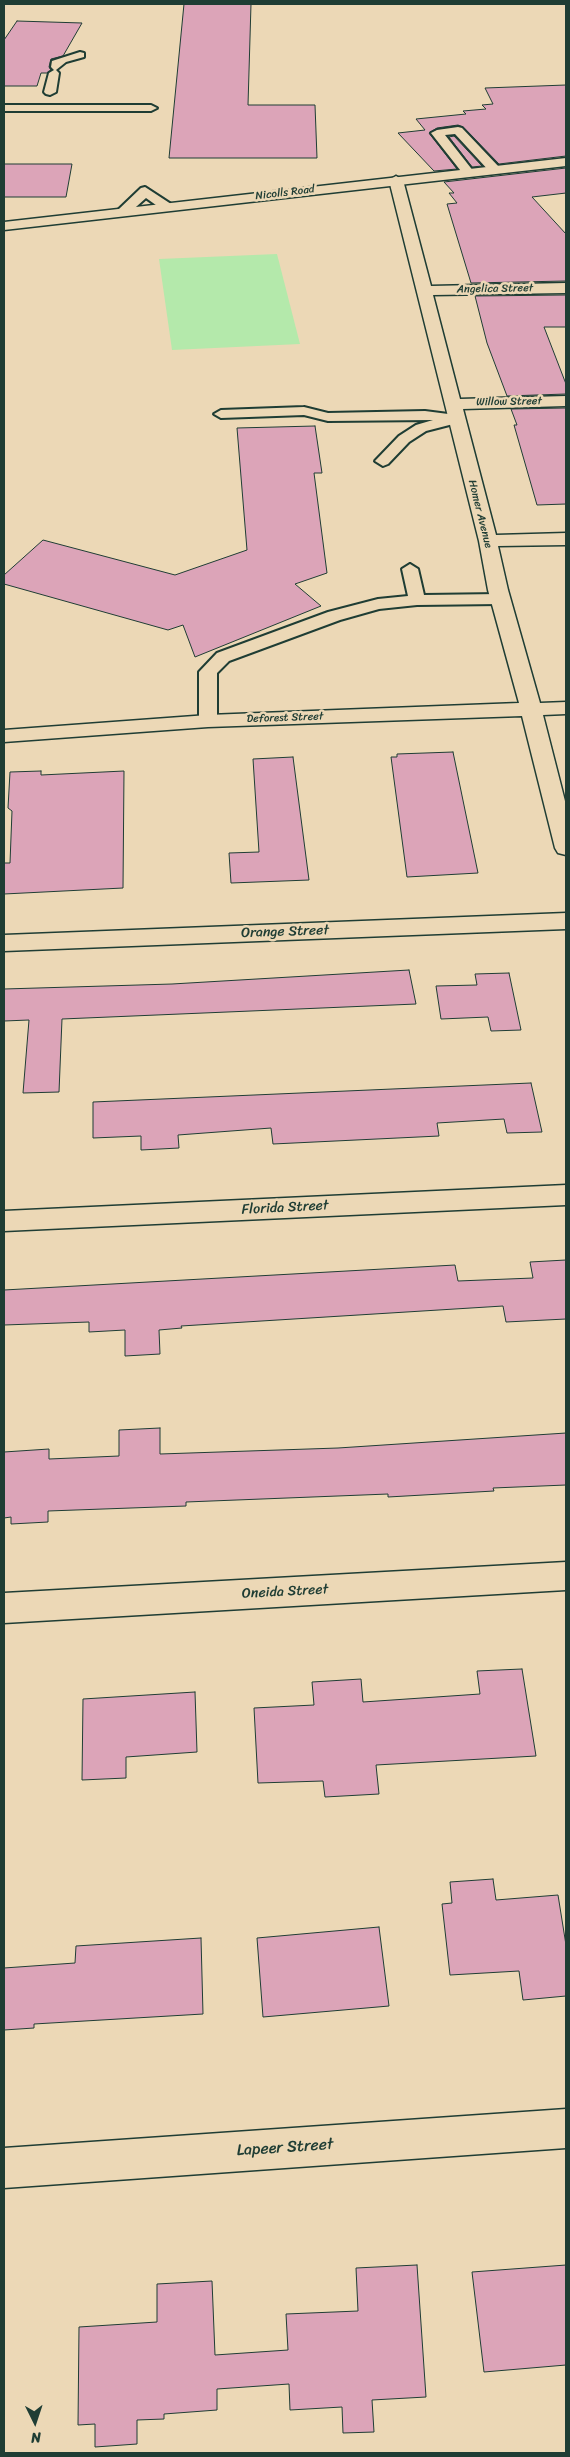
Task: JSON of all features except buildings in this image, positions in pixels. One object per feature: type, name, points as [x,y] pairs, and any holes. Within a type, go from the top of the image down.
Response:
[{"type":"street","name":"Nicolls Road","points":[[4,226],[566,162]]},
{"type":"street","name":"Homer Avenue","points":[[396,180],[488,541],[500,599],[531,709],[566,848]]},
{"type":"street","name":"Angelica Street","points":[[425,291],[566,288]]},
{"type":"street","name":"Willow Street","points":[[454,411],[566,401]]},
{"type":"street","points":[[488,541],[566,539]]},
{"type":"street","name":"Deforest Street","points":[[4,736],[208,721],[566,708]]},
{"type":"street","name":"Orange Street","points":[[4,943],[566,921]]},
{"type":"street","name":"Florida Street","points":[[4,1221],[566,1196]]},
{"type":"street","name":"Oneida Street","points":[[4,1608],[566,1576]]},
{"type":"street","name":"Lapeer Street","points":[[4,2168],[566,2128]]},
{"type":"lane","points":[[50,92],[56,63],[80,55]]},
{"type":"lane","points":[[4,108],[151,108]]},
{"type":"lane","points":[[468,172],[437,133],[458,130],[495,170]]},
{"type":"lane","points":[[123,212],[136,202],[144,187],[168,206]]},
{"type":"lane","points":[[221,414],[304,411],[328,417],[425,415],[454,411]]},
{"type":"lane","points":[[383,461],[404,439],[454,411]]},
{"type":"lane","points":[[410,569],[417,600]]},
{"type":"lane","points":[[208,721],[208,672],[223,657],[334,616],[378,604],[417,600],[500,599]]},
{"type":"green space","points":[[277,254],[300,344],[172,350],[159,259]]}]
